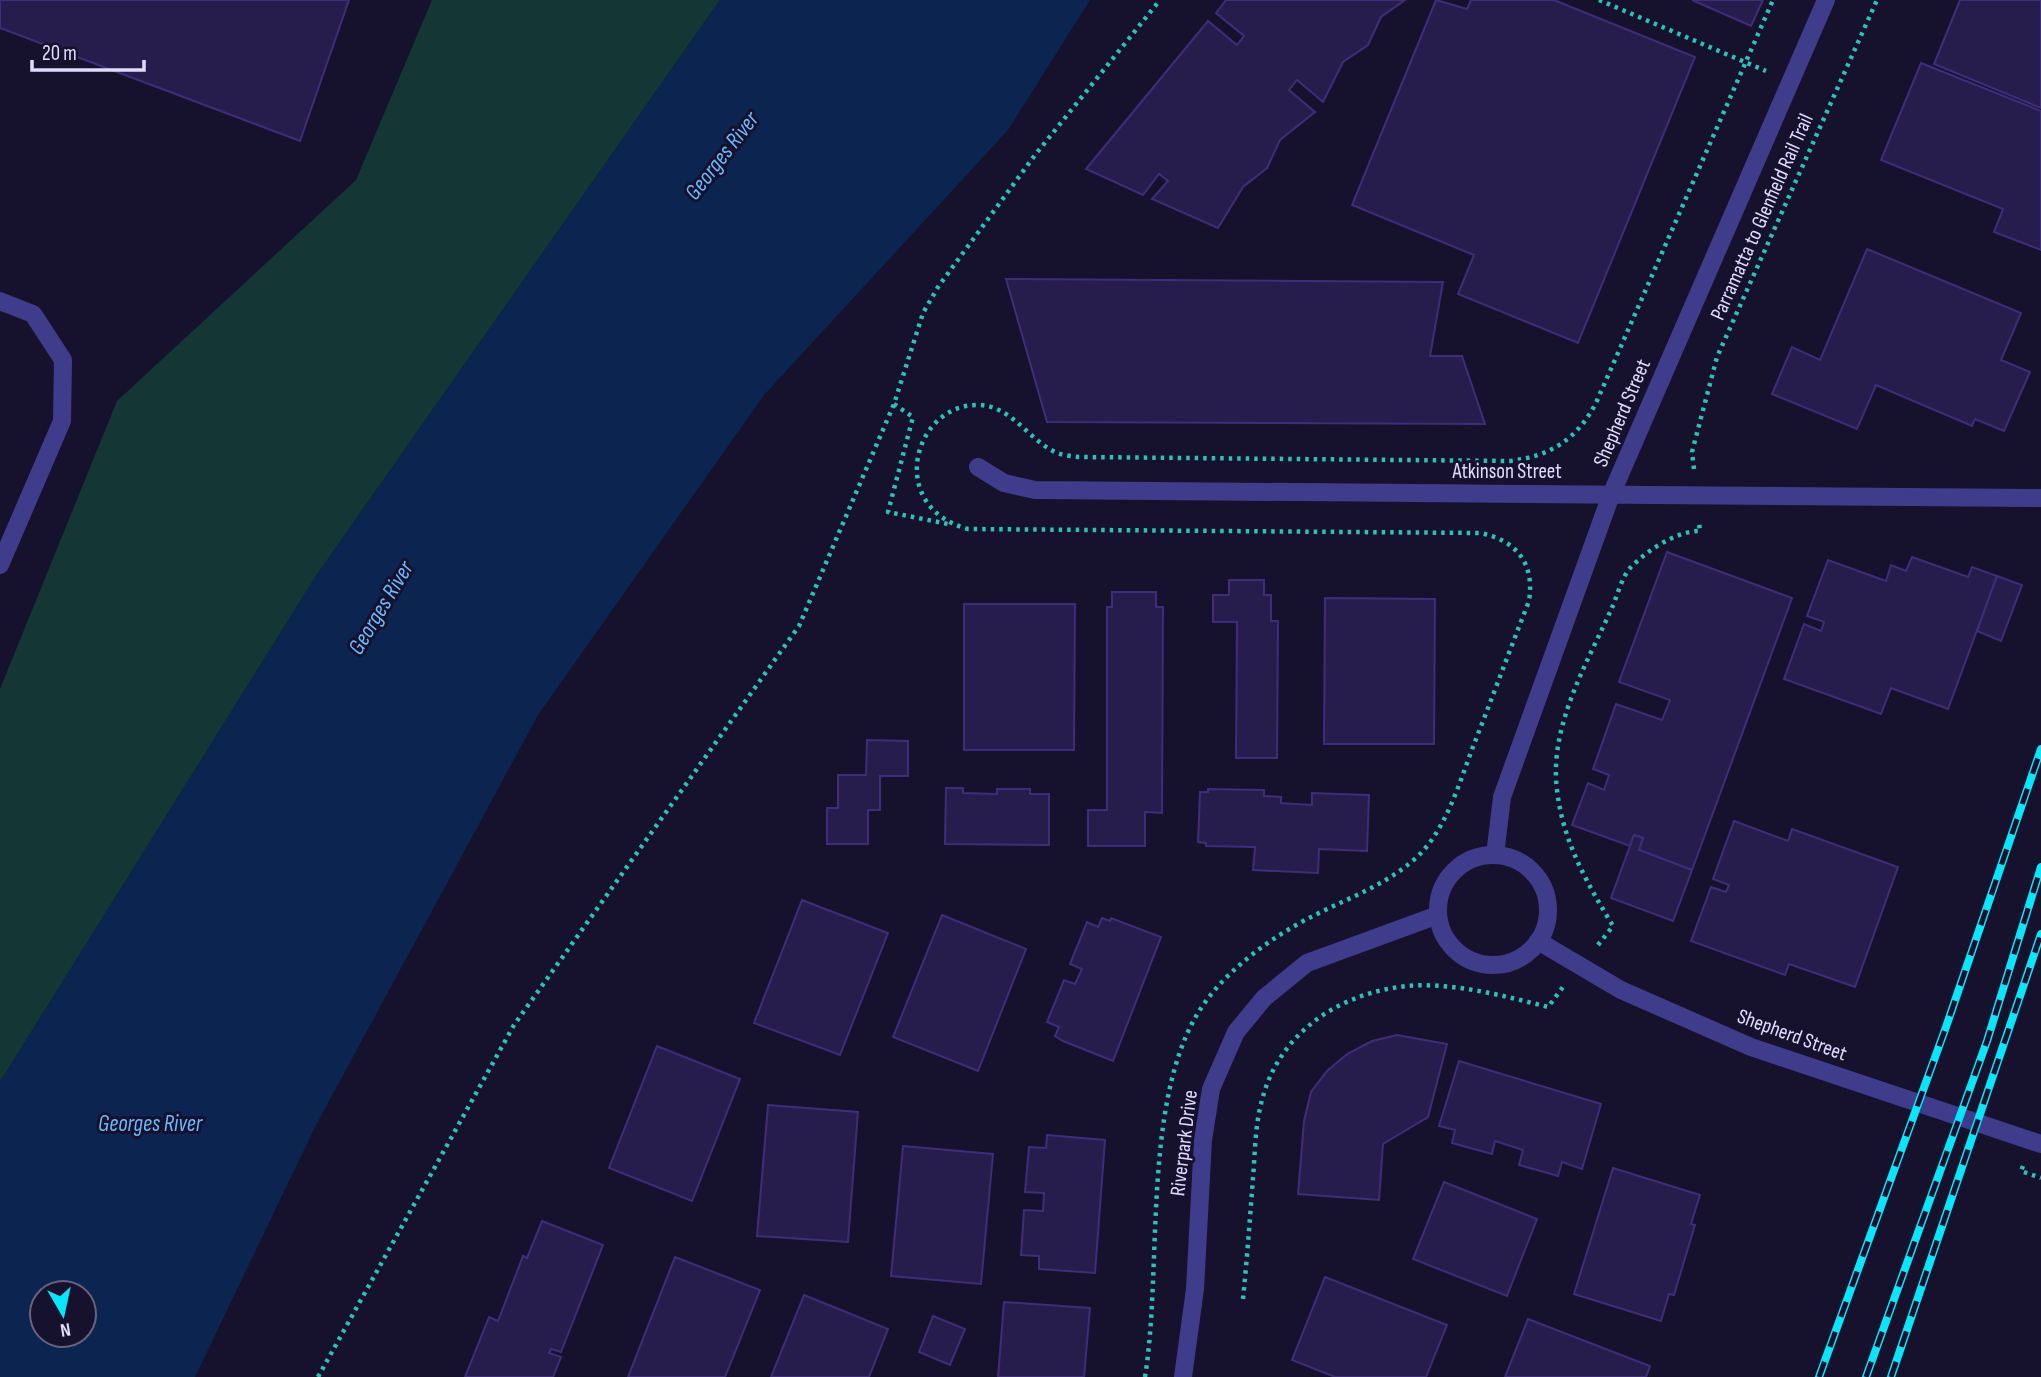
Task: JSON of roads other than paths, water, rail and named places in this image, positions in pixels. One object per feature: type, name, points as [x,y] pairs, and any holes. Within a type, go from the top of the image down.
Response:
[{"type":"street","name":"Shepherd Street","points":[[1495,855],[1502,797],[1611,495],[1826,0]]},
{"type":"street","points":[[0,301],[33,314],[63,360],[62,421],[0,565]]},
{"type":"street","name":"Atkinson Street","points":[[978,467],[1004,483],[1035,490],[2041,498]]},
{"type":"street","points":[[1495,855],[1527,866],[1538,878],[1548,910],[1538,942],[1512,961],[1495,965],[1463,957],[1451,945],[1438,915],[1440,897],[1447,879],[1460,866],[1477,858],[1495,855]]},
{"type":"street","name":"Riverpark Drive","points":[[1183,1377],[1195,1289],[1203,1140],[1211,1089],[1236,1032],[1264,998],[1307,963],[1438,915]]},
{"type":"street","name":"Shepherd Street","points":[[1538,942],[1621,990],[1751,1047],[2041,1144]]},
{"type":"water","name":"Georges River","points":[[720,0],[1090,0],[1008,130],[764,395],[538,715],[315,1127],[195,1377],[0,1377],[0,1082],[316,576]]},
{"type":"railway","points":[[1819,1377],[1946,1027],[2041,749]]},
{"type":"railway","points":[[1866,1377],[1987,1041],[2041,867]]},
{"type":"railway","points":[[1891,1377],[2041,934]]}]
